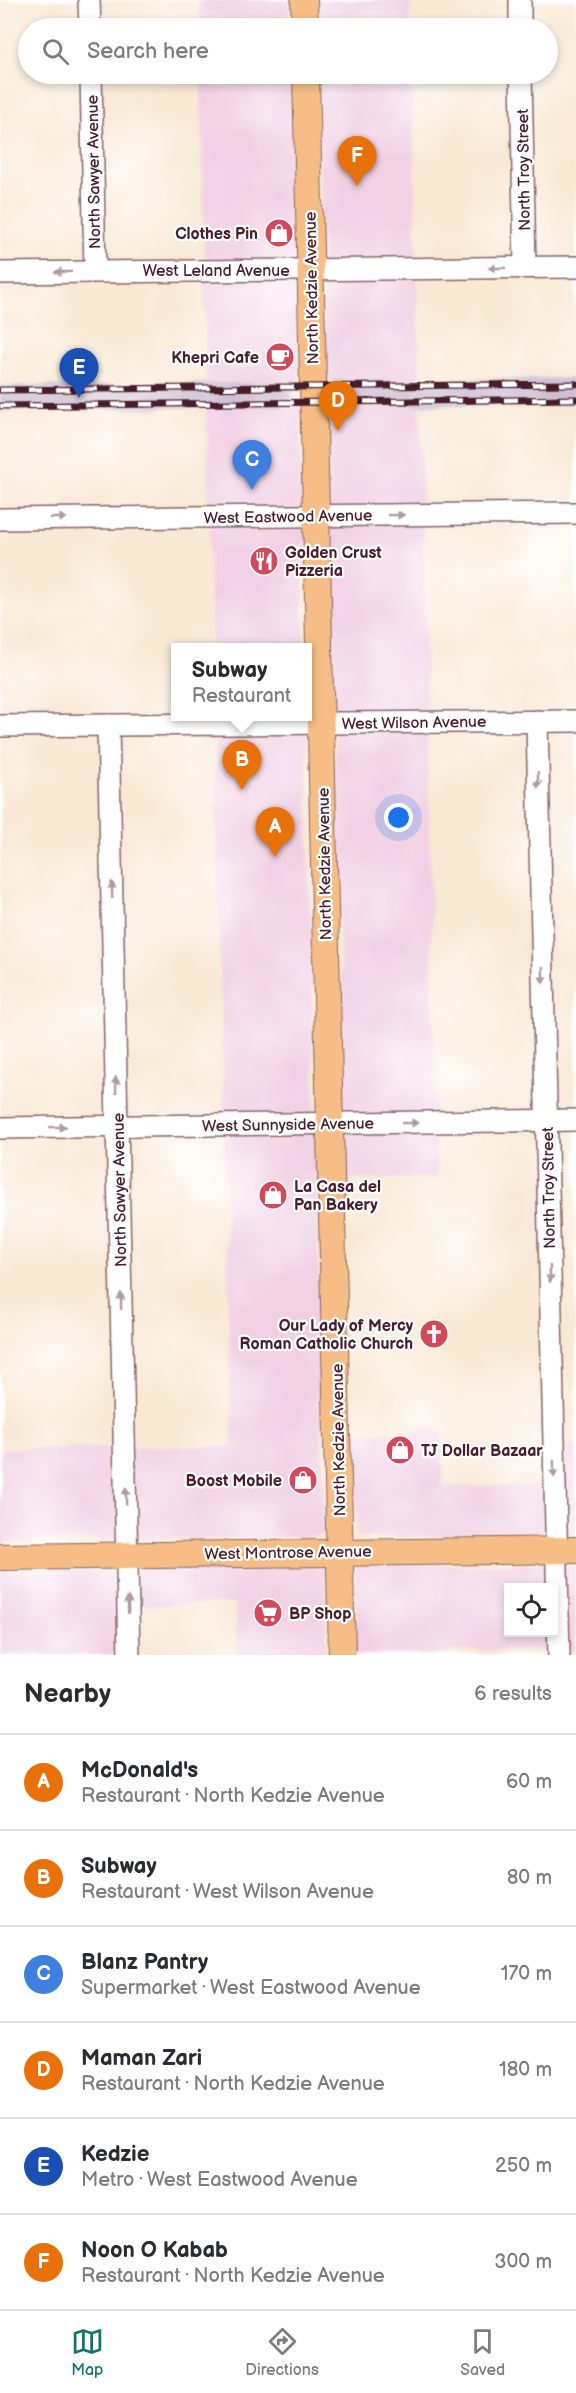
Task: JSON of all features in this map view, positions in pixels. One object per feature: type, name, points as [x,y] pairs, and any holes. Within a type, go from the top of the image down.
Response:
[{"type":"main road","points":[[304,0],[305,18]]},
{"type":"main road","name":"North Kedzie Avenue","points":[[306,84],[342,1655]]},
{"type":"main road","name":"West Montrose Avenue","points":[[0,1557],[566,1550]]},
{"type":"street","points":[[89,0],[90,18]]},
{"type":"street","points":[[520,0],[520,18]]},
{"type":"street","name":"North Sawyer Avenue","points":[[91,84],[95,271]]},
{"type":"street","name":"North Troy Street","points":[[521,84],[525,267]]},
{"type":"street","name":"West Leland Avenue","points":[[0,273],[576,267]]},
{"type":"street","name":"West Eastwood Avenue","points":[[0,519],[576,513]]},
{"type":"street","name":"North Troy Street","points":[[537,721],[547,1121],[566,1550],[559,1655]]},
{"type":"street","name":"West Wilson Avenue","points":[[0,726],[576,721]]},
{"type":"street","name":"North Sawyer Avenue","points":[[108,725],[129,1655]]},
{"type":"street","name":"West Sunnyside Avenue","points":[[0,1128],[576,1120]]},
{"type":"shaded area","points":[[199,0],[290,0],[290,18],[200,18]]},
{"type":"shaded area","points":[[314,0],[410,0],[410,18],[315,18]]},
{"type":"shaded area","points":[[201,84],[291,84],[299,381],[206,383]]},
{"type":"shaded area","points":[[317,84],[412,84],[420,380],[326,381]]},
{"type":"shaded area","points":[[576,378],[576,404],[334,406],[334,381]]},
{"type":"shaded area","points":[[291,382],[292,406],[0,411],[0,386]]},
{"type":"shaded area","points":[[420,405],[437,1178],[346,1179],[330,546],[326,542],[325,488],[329,484],[327,406]]},
{"type":"shaded area","points":[[300,406],[301,487],[306,490],[307,541],[302,546],[304,643],[212,643],[206,408]]},
{"type":"shaded area","points":[[214,721],[306,721],[324,1536],[0,1542],[0,1449],[232,1446]]},
{"type":"shaded area","points":[[442,1430],[443,1486],[556,1486],[556,1445],[576,1445],[576,1535],[357,1537],[354,1433]]},
{"type":"shaded area","points":[[576,1563],[576,1649],[449,1651],[448,1655],[356,1655],[355,1566]]},
{"type":"shaded area","points":[[325,1566],[327,1655],[237,1655],[235,1603],[126,1606],[127,1655],[0,1655],[0,1571]]},
{"type":"railway","points":[[0,390],[576,384]]},
{"type":"railway","points":[[0,406],[576,399]]},
{"type":"place","name":"Noon O Kabab","points":[[357,186]]},
{"type":"place","name":"Clothes Pin","points":[[279,233]]},
{"type":"place","name":"Khepri Cafe","points":[[280,357]]},
{"type":"place","name":"Kedzie","points":[[79,398]]},
{"type":"place","name":"Maman Zari","points":[[338,431]]},
{"type":"place","name":"Blanz Pantry","points":[[252,490]]},
{"type":"place","name":"Golden Crust Pizzeria","points":[[264,561]]},
{"type":"place","name":"Subway","points":[[242,790]]},
{"type":"place","name":"McDonald's","points":[[275,857]]},
{"type":"place","name":"La Casa del Pan Bakery","points":[[273,1195]]},
{"type":"place","name":"Our Lady of Mercy Roman Catholic Church","points":[[434,1334]]},
{"type":"place","name":"TJ Dollar Bazaar","points":[[400,1450]]},
{"type":"place","name":"Boost Mobile","points":[[303,1480]]},
{"type":"place","name":"BP Shop","points":[[268,1613]]}]
